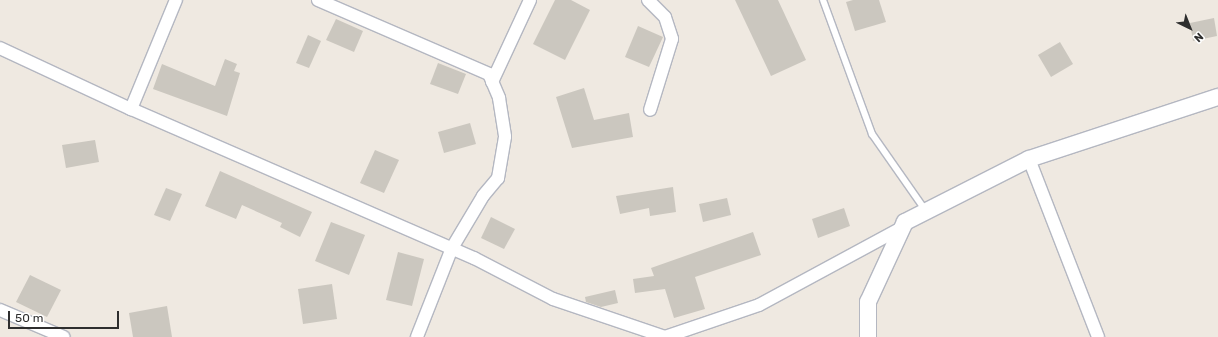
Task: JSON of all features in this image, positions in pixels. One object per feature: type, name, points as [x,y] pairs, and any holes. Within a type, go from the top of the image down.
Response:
[{"type":"street","points":[[131,109],[176,0]]},
{"type":"street","points":[[318,0],[489,74],[499,98],[505,137],[498,178],[483,196],[452,248],[417,337]]},
{"type":"street","points":[[492,82],[530,0]]},
{"type":"street","points":[[648,0],[665,18],[672,39],[650,110]]},
{"type":"street","points":[[0,48],[131,109],[452,248],[553,299],[665,337],[689,333],[759,305],[903,227]]},
{"type":"street","points":[[868,337],[868,302],[905,222],[1029,159],[1218,98]]},
{"type":"street","points":[[1029,159],[1098,337]]},
{"type":"street","points":[[0,310],[64,337]]},
{"type":"lane","points":[[823,0],[872,134],[926,211]]},
{"type":"building","points":[[555,0],[571,0],[590,10],[565,60],[533,44]]},
{"type":"building","points":[[735,0],[778,0],[806,60],[771,76]]},
{"type":"building","points":[[853,0],[879,0],[886,22],[855,31],[846,2]]},
{"type":"building","points":[[1214,18],[1217,36],[1193,41],[1190,23]]},
{"type":"building","points":[[336,19],[363,31],[354,52],[326,40]]},
{"type":"building","points":[[638,26],[663,37],[649,67],[625,57]]},
{"type":"building","points":[[308,35],[321,41],[309,68],[296,63]]},
{"type":"building","points":[[1060,42],[1073,64],[1051,77],[1038,55]]},
{"type":"building","points":[[225,59],[237,64],[234,71],[240,73],[227,116],[153,89],[162,64],[215,86]]},
{"type":"building","points":[[438,63],[466,74],[458,94],[430,84]]},
{"type":"building","points":[[584,88],[594,120],[629,113],[633,137],[572,148],[556,97]]},
{"type":"building","points":[[470,123],[476,144],[444,153],[438,132]]},
{"type":"building","points":[[95,140],[99,162],[66,168],[62,145]]},
{"type":"building","points":[[375,150],[399,160],[384,193],[360,183]]},
{"type":"building","points":[[220,171],[312,212],[300,237],[280,227],[282,223],[242,205],[236,219],[205,206]]},
{"type":"building","points":[[673,187],[676,212],[650,216],[649,208],[620,214],[616,196]]},
{"type":"building","points":[[166,188],[182,194],[170,221],[154,215]]},
{"type":"building","points":[[727,198],[731,215],[703,222],[699,204]]},
{"type":"building","points":[[844,208],[850,226],[818,238],[812,219]]},
{"type":"building","points":[[491,217],[515,229],[504,249],[481,238]]},
{"type":"building","points":[[331,222],[365,235],[349,275],[315,261]]},
{"type":"building","points":[[753,232],[761,255],[695,277],[705,309],[674,318],[665,289],[635,293],[633,279],[654,276],[651,268]]},
{"type":"building","points":[[398,252],[424,259],[412,306],[386,300]]},
{"type":"building","points":[[30,275],[61,290],[47,317],[16,302]]},
{"type":"building","points":[[332,284],[337,319],[303,324],[298,289]]},
{"type":"building","points":[[615,290],[618,303],[601,307],[586,302],[585,297]]},
{"type":"building","points":[[167,306],[172,337],[133,337],[129,313]]}]
